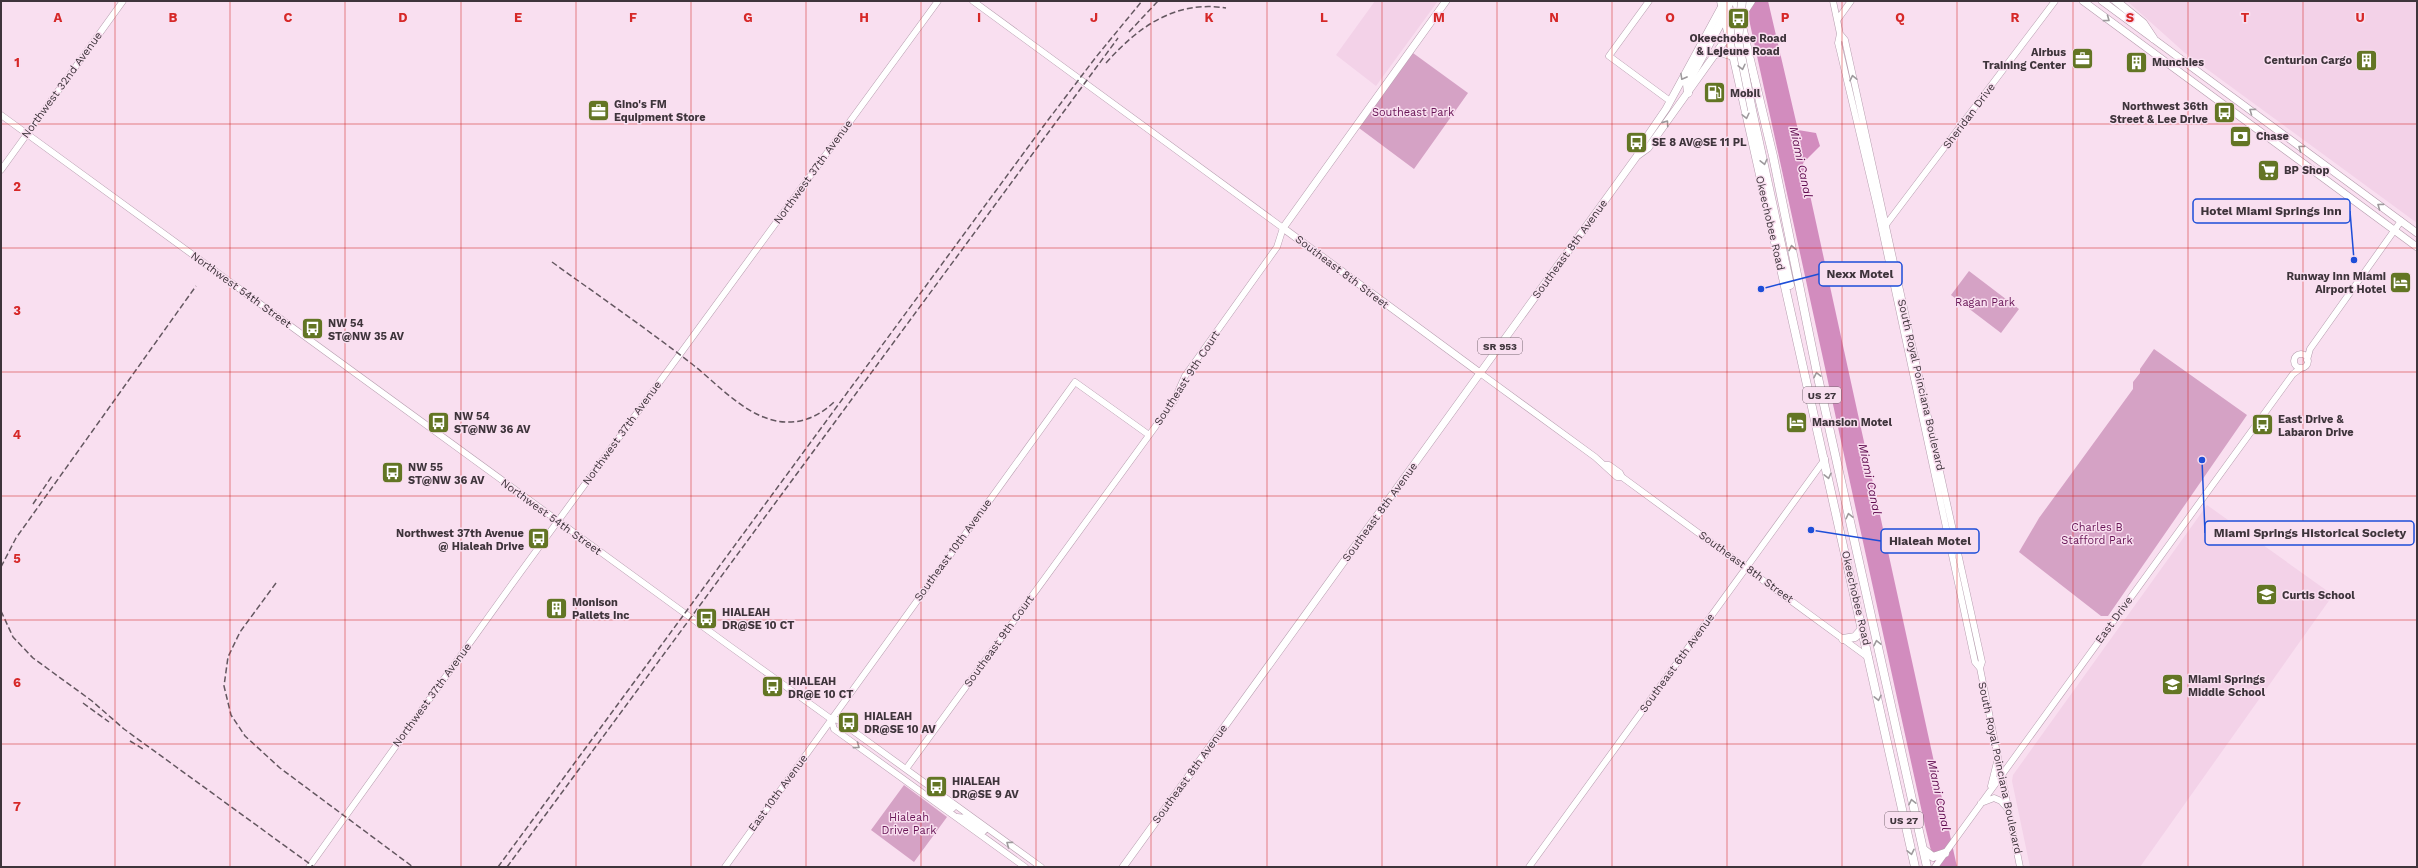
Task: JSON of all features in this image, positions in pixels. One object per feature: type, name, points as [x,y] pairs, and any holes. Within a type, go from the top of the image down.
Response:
[{"type":"highway","points":[[1688,93],[1687,84],[1724,17],[1730,1]]},
{"type":"highway","name":"Okeechobee Road","points":[[1736,1],[1927,867]]},
{"type":"highway","points":[[2116,1],[2143,23],[2155,40]]},
{"type":"highway","name":"Okeechobee Road","points":[[1723,3],[1728,36],[1825,459],[1915,867]]},
{"type":"highway","points":[[1746,3],[1738,40],[1781,241],[1801,356]]},
{"type":"highway","name":"SR 953","points":[[1728,36],[1740,17],[1746,3]]},
{"type":"highway","points":[[1715,54],[1724,53],[1733,56]]},
{"type":"highway","points":[[1843,639],[1855,637],[1862,629]]},
{"type":"highway","points":[[1869,658],[1876,665],[1886,681]]},
{"type":"highway","points":[[1923,849],[1930,856],[1945,853]]},
{"type":"main road","name":"Southeast 9th Court","points":[[1283,228],[1446,1]]},
{"type":"main road","points":[[2083,1],[2417,247]]},
{"type":"main road","points":[[2102,1],[2417,233]]},
{"type":"main road","name":"SR 953","points":[[1637,156],[1642,144],[1670,101],[1723,3]]},
{"type":"main road","points":[[2131,37],[2137,34],[2145,35],[2155,40]]},
{"type":"main road","name":"SR 953","points":[[1637,156],[1648,148],[1728,36]]},
{"type":"main road","name":"Southeast 8th Avenue","points":[[1123,867],[1637,156]]},
{"type":"main road","name":"Southeast 8th Street","points":[[1283,228],[1480,373]]},
{"type":"street","name":"Northwest 32nd Avenue","points":[[1,170],[123,1]]},
{"type":"street","name":"Northwest 37th Avenue","points":[[309,867],[558,522],[938,1]]},
{"type":"street","name":"Southeast 8th Street","points":[[973,1],[1283,228]]},
{"type":"street","points":[[1649,1],[1609,56],[1670,101]]},
{"type":"street","name":"South Royal Poinciana Boulevard","points":[[1833,1],[1840,34],[1845,40],[1884,228],[1958,548],[1982,662],[1980,668],[2020,867]]},
{"type":"street","points":[[1838,19],[1851,1]]},
{"type":"street","name":"Sheridan Drive","points":[[1884,228],[2055,1]]},
{"type":"street","name":"Northwest 54th Street","points":[[1,115],[558,522],[831,719],[838,720],[1041,867]]},
{"type":"street","points":[[2294,363],[2301,368],[2306,365],[2310,349],[2401,222]]},
{"type":"street","name":"Southeast 9th Court","points":[[906,770],[1174,401],[1185,376],[1277,247],[1283,228]]},
{"type":"street","points":[[2293,373],[2295,357],[2310,349]]},
{"type":"street","points":[[2301,354],[2307,360]]},
{"type":"street","name":"East Drive","points":[[1936,867],[1958,834],[2293,373],[2301,368]]},
{"type":"street","name":"Southeast 8th Street","points":[[1480,373],[1605,465],[1609,465],[1620,473],[1622,477],[1869,658]]},
{"type":"street","name":"Southeast 10th Avenue","points":[[831,719],[1075,382],[1149,435]]},
{"type":"street","name":"Southeast 6th Avenue","points":[[1529,867],[1825,459]]},
{"type":"street","name":"Northwest 54th Street","points":[[831,719],[834,730],[1024,867]]},
{"type":"street","name":"East 10th Avenue","points":[[725,867],[831,719]]},
{"type":"street","points":[[1989,792],[1998,758]]},
{"type":"street","points":[[906,782],[916,782],[953,808],[961,809]]},
{"type":"street","points":[[1981,803],[1990,798],[1998,799],[2008,809]]},
{"type":"street","points":[[955,817],[967,818],[989,834],[998,836]]},
{"type":"shaded area","points":[[1375,1],[1438,1],[1376,86],[1336,55]]},
{"type":"shaded area","points":[[2127,1],[2417,1],[2417,223],[2185,53]]},
{"type":"shaded area","name":"Miami Springs Middle School","points":[[2207,505],[2333,595],[2140,867],[2030,867],[2012,781],[2013,775]]},
{"type":"green space","name":"Southeast Park","points":[[1413,53],[1468,93],[1414,169],[1359,128]]},
{"type":"green space","name":"Ragan Park","points":[[1969,271],[2019,309],[2001,333],[1951,295]]},
{"type":"green space","name":"Charles B Stafford Park","points":[[2154,349],[2247,415],[2108,616],[2101,616],[2019,552],[2039,518],[2133,389],[2133,382]]},
{"type":"green space","name":"Hialeah Drive Park","points":[[904,785],[947,817],[914,862],[871,830]]},
{"type":"water","name":"Miami Canal","points":[[1745,1],[1768,1],[1798,130],[1816,133],[1820,146],[1803,163],[1957,867],[1935,867]]},
{"type":"railway","points":[[498,867],[1045,124],[1096,57],[1142,1]]},
{"type":"railway","points":[[1129,32],[1158,1]]},
{"type":"railway","points":[[1106,63],[1131,38],[1159,19],[1174,12],[1190,8],[1226,8]]},
{"type":"railway","points":[[507,867],[1118,38]]},
{"type":"railway","points":[[552,262],[675,351],[738,403],[758,415],[778,421],[796,422],[821,413],[835,401]]},
{"type":"railway","points":[[1,567],[16,538],[196,286]]},
{"type":"railway","points":[[33,504],[52,476]]},
{"type":"railway","points":[[276,583],[240,632],[228,657],[224,686],[231,715],[245,736],[280,768],[413,867]]},
{"type":"railway","points":[[1,611],[13,637],[33,658],[92,701],[124,729],[314,867]]},
{"type":"railway","points":[[83,703],[109,722]]},
{"type":"railway","points":[[130,741],[143,749]]},
{"type":"place","name":"Okeechobee Road & Lejeune Road","points":[[1738,18]]},
{"type":"place","name":"Airbus Training Center","points":[[2082,58]]},
{"type":"place","name":"Centurion Cargo","points":[[2367,60]]},
{"type":"place","name":"Munchies","points":[[2136,62]]},
{"type":"place","name":"Mobil","points":[[1714,93]]},
{"type":"place","name":"Gino's FM Equipment Store","points":[[599,110]]},
{"type":"place","name":"Northwest 36th Street & Lee Drive","points":[[2224,112]]},
{"type":"place","name":"Chase","points":[[2240,136]]},
{"type":"place","name":"SE 8 AV@SE 11 PL","points":[[1636,142]]},
{"type":"place","name":"BP Shop","points":[[2268,170]]},
{"type":"place","name":"Hotel Miami Springs inn","points":[[2354,260]]},
{"type":"place","name":"Runway Inn Miami Airport Hotel","points":[[2401,282]]},
{"type":"place","name":"Nexx Motel","points":[[1761,289]]},
{"type":"place","name":"NW 54 ST@NW 35 AV","points":[[313,329]]},
{"type":"place","name":"NW 54 ST@NW 36 AV","points":[[439,422]]},
{"type":"place","name":"Mansion Motel","points":[[1796,422]]},
{"type":"place","name":"East Drive & Labaron Drive","points":[[2262,425]]},
{"type":"place","name":"Miami Springs Historical Society","points":[[2202,460]]},
{"type":"place","name":"NW 55 ST@NW 36 AV","points":[[393,473]]},
{"type":"place","name":"Hialeah Motel","points":[[1811,530]]},
{"type":"place","name":"Northwest 37th Avenue @ Hialeah Drive","points":[[539,539]]},
{"type":"place","name":"Curtis School","points":[[2267,595]]},
{"type":"place","name":"Monison Pallets Inc","points":[[557,608]]},
{"type":"place","name":"HIALEAH DR@SE 10 CT","points":[[706,618]]},
{"type":"place","name":"Miami Springs Middle School","points":[[2173,685]]},
{"type":"place","name":"HIALEAH DR@E 10 CT","points":[[772,687]]},
{"type":"place","name":"HIALEAH DR@SE 10 AV","points":[[849,722]]},
{"type":"place","name":"HIALEAH DR@SE 9 AV","points":[[937,787]]}]
